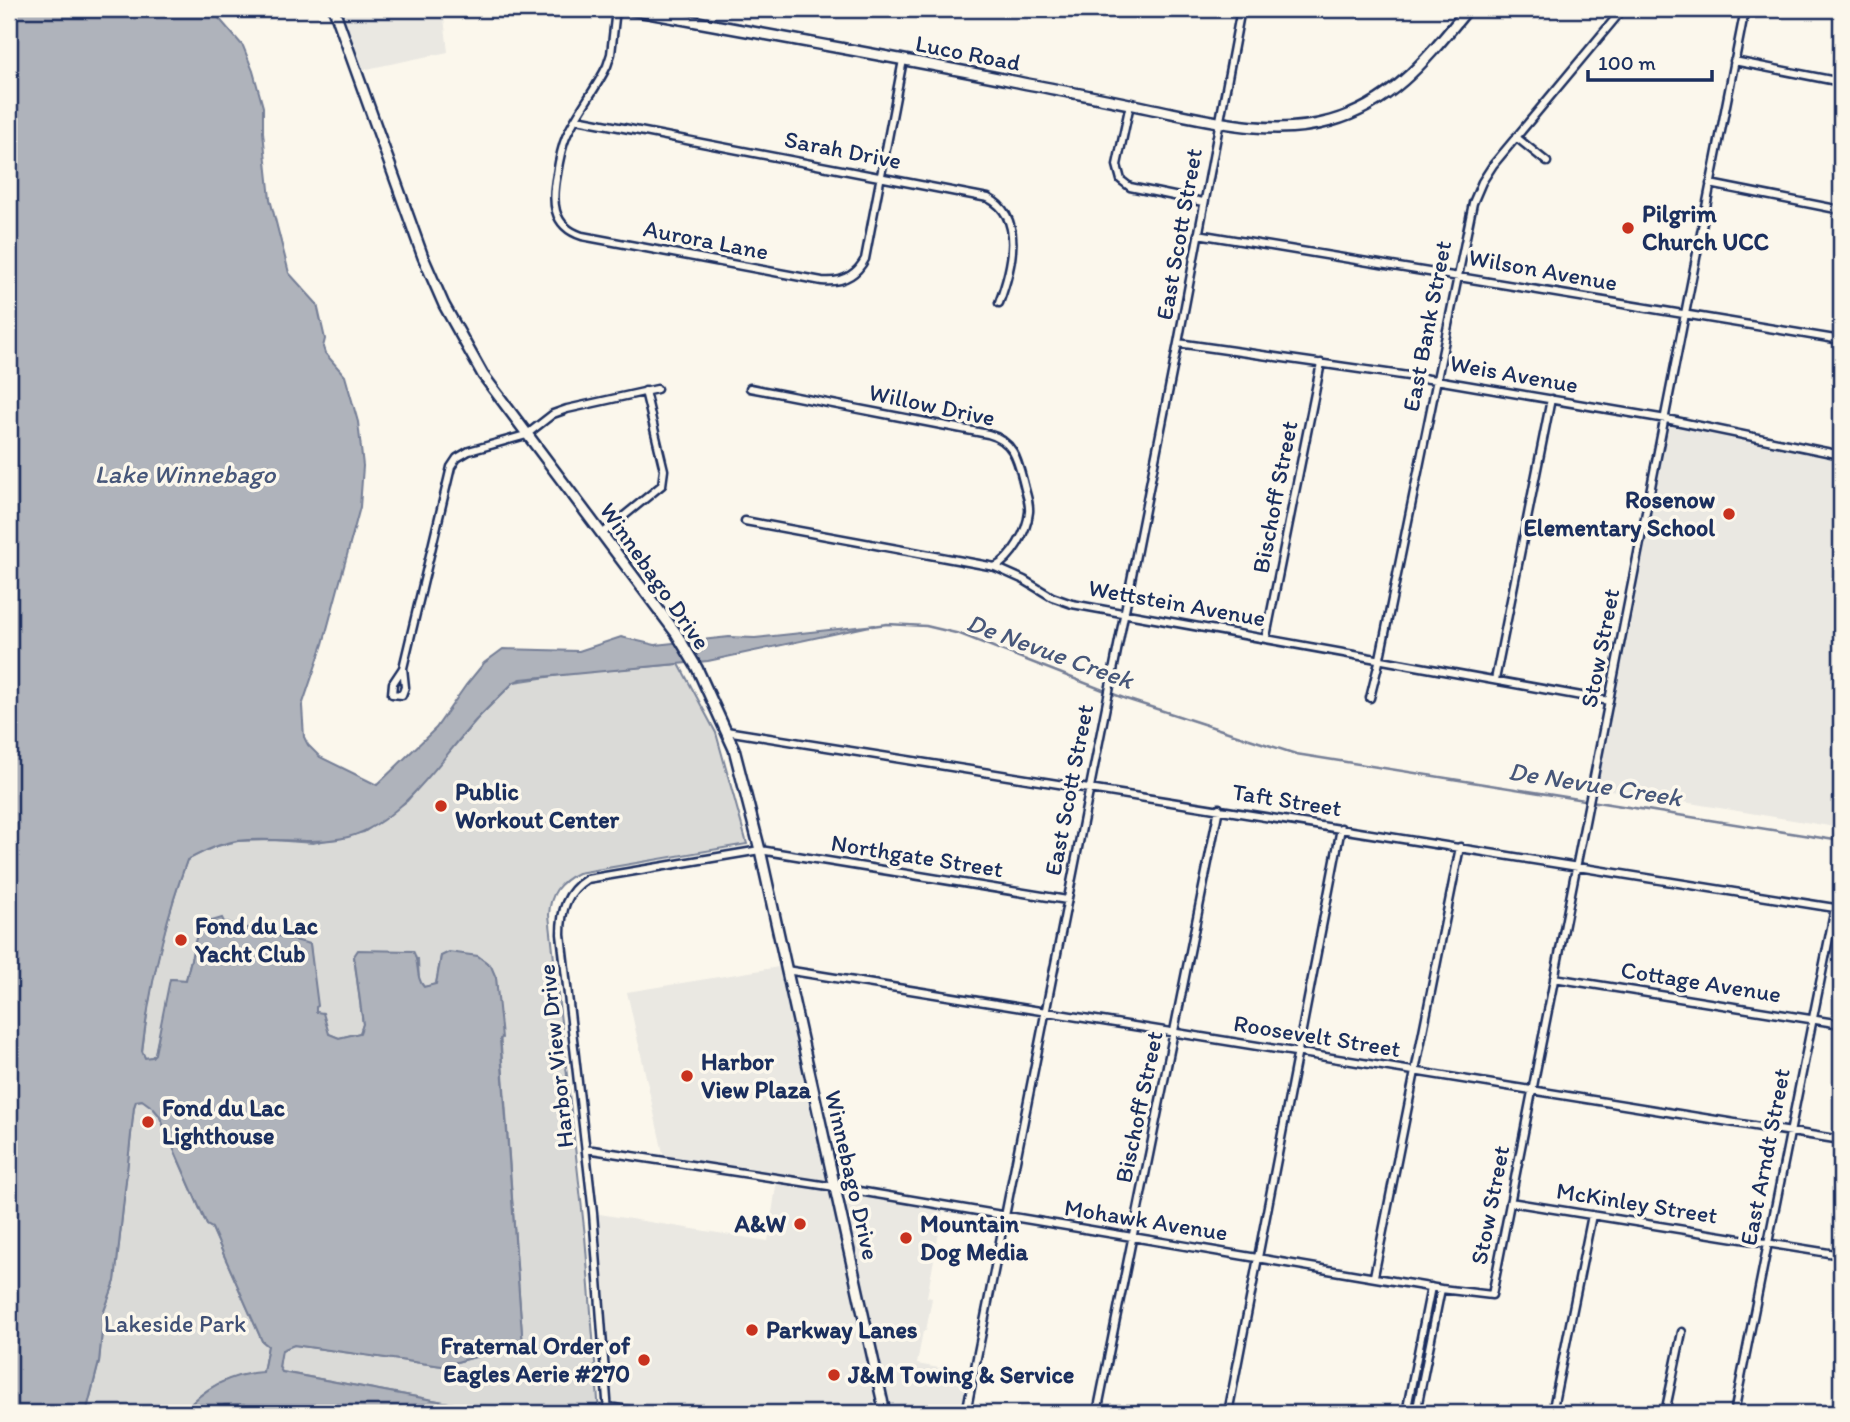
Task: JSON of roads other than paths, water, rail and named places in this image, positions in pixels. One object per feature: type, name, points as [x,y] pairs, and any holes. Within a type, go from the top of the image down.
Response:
[{"type":"main road","name":"Winnebago Drive","points":[[334,9],[433,282],[469,354],[526,435],[603,533],[676,633],[696,668],[734,749],[760,850],[886,1413]]},
{"type":"main road","name":"Luco Road","points":[[626,9],[1219,122],[1265,128],[1318,125],[1356,113],[1382,99],[1408,78],[1468,9]]},
{"type":"street","name":"Aurora Lane","points":[[616,9],[608,61],[561,152],[553,194],[554,209],[563,225],[572,232],[610,241],[822,282],[838,281],[854,273],[865,259],[903,61]]},
{"type":"street","name":"East Scott Street","points":[[966,1413],[1178,343],[1241,9]]},
{"type":"street","name":"East Bank Street","points":[[1370,698],[1476,194],[1488,172],[1623,9]]},
{"type":"street","name":"Stow Street","points":[[1492,1295],[1745,9]]},
{"type":"street","points":[[1734,61],[1841,82]]},
{"type":"street","points":[[1130,104],[1117,165],[1121,180],[1130,187],[1203,202]]},
{"type":"street","name":"Sarah Drive","points":[[577,118],[980,195],[992,200],[1001,207],[1010,224],[1012,247],[1007,278],[999,303]]},
{"type":"street","points":[[1516,137],[1546,162]]},
{"type":"street","points":[[1710,184],[1841,210]]},
{"type":"street","name":"Wilson Avenue","points":[[1198,234],[1841,340]]},
{"type":"street","name":"Weis Avenue","points":[[1178,343],[1551,399],[1841,454]]},
{"type":"street","name":"Bischoff Street","points":[[1266,637],[1321,363]]},
{"type":"street","name":"Willow Drive","points":[[750,388],[989,434],[1004,441],[1018,460],[1029,511],[1026,525],[1012,554],[995,567]]},
{"type":"street","points":[[403,668],[451,467],[457,458],[469,451],[526,435],[553,414],[567,409],[657,389]]},
{"type":"street","points":[[603,533],[662,485],[664,470],[645,391]]},
{"type":"street","points":[[1495,680],[1551,399]]},
{"type":"street","name":"Wettstein Avenue","points":[[745,521],[995,567],[1024,579],[1060,600],[1124,614],[1266,637],[1609,701]]},
{"type":"street","name":"Taft Street","points":[[726,731],[1838,908]]},
{"type":"street","name":"Bischoff Street","points":[[1097,1413],[1219,808]]},
{"type":"street","points":[[1228,1413],[1341,828]]},
{"type":"street","points":[[1374,1276],[1460,847]]},
{"type":"street","name":"Northgate Street","points":[[760,850],[1067,900]]},
{"type":"street","name":"Harbor View Drive","points":[[608,1410],[586,1149],[561,934],[562,918],[569,896],[587,879],[760,850]]},
{"type":"street","name":"East Arndt Street","points":[[1734,1413],[1812,1020],[1838,908]]},
{"type":"street","name":"Roosevelt Street","points":[[786,970],[1841,1140]]},
{"type":"street","name":"Cottage Avenue","points":[[1554,978],[1841,1024]]},
{"type":"street","name":"Mohawk Avenue","points":[[586,1149],[835,1187],[1441,1289],[1492,1295]]},
{"type":"street","name":"McKinley Street","points":[[1510,1202],[1841,1255]]},
{"type":"street","points":[[1552,1413],[1592,1215]]},
{"type":"street","points":[[1405,1413],[1431,1287]]},
{"type":"street","points":[[1416,1413],[1441,1289]]},
{"type":"street","points":[[1665,1413],[1682,1332]]},
{"type":"street","points":[[608,1410],[648,1413]]},
{"type":"water","name":"Lake Winnebago","points":[[9,9],[211,9],[243,46],[263,107],[270,199],[289,273],[317,304],[325,339],[325,353],[345,376],[358,422],[363,466],[360,507],[323,644],[302,706],[304,737],[320,757],[377,785],[436,728],[484,663],[503,649],[579,651],[621,637],[655,645],[875,625],[708,661],[521,679],[514,682],[481,715],[403,804],[367,830],[334,840],[236,841],[217,846],[187,860],[171,907],[154,978],[142,1051],[145,1058],[155,1054],[170,979],[186,980],[200,922],[205,917],[212,921],[222,918],[224,922],[310,944],[318,1006],[316,1012],[323,1013],[329,1034],[339,1038],[360,1033],[363,1024],[354,956],[358,950],[413,951],[419,979],[424,987],[436,984],[441,956],[449,952],[478,956],[491,966],[496,978],[502,1038],[523,1347],[501,1350],[442,1366],[294,1345],[282,1350],[279,1367],[282,1372],[503,1413],[307,1413],[273,1406],[271,1413],[245,1413],[244,1404],[224,1405],[220,1413],[183,1413],[199,1396],[218,1384],[251,1373],[263,1372],[268,1346],[262,1341],[212,1228],[207,1225],[159,1115],[142,1100],[136,1101],[134,1107],[115,1281],[104,1311],[99,1362],[86,1413],[9,1413]]},
{"type":"waterway","name":"De Nevue Creek","points":[[872,626],[926,626],[960,634],[1126,699],[1296,754],[1841,841]]},
{"type":"place","name":"Pilgrim Church UCC","points":[[1628,228]]},
{"type":"place","name":"Rosenow Elementary School","points":[[1729,514]]},
{"type":"place","name":"Public Workout Center","points":[[441,806]]},
{"type":"place","name":"Fond du Lac Yacht Club","points":[[181,940]]},
{"type":"place","name":"Harbor View Plaza","points":[[687,1076]]},
{"type":"place","name":"Fond du Lac Lighthouse","points":[[148,1122]]},
{"type":"place","name":"A&W","points":[[800,1224]]},
{"type":"place","name":"Mountain Dog Media","points":[[906,1238]]},
{"type":"place","name":"Parkway Lanes","points":[[752,1330]]},
{"type":"place","name":"Fraternal Order of Eagles Aerie #270","points":[[644,1360]]},
{"type":"place","name":"J&M Towing & Service","points":[[834,1375]]},
{"type":"park label","name":"Lakeside Park","points":[[175,1324]]}]
